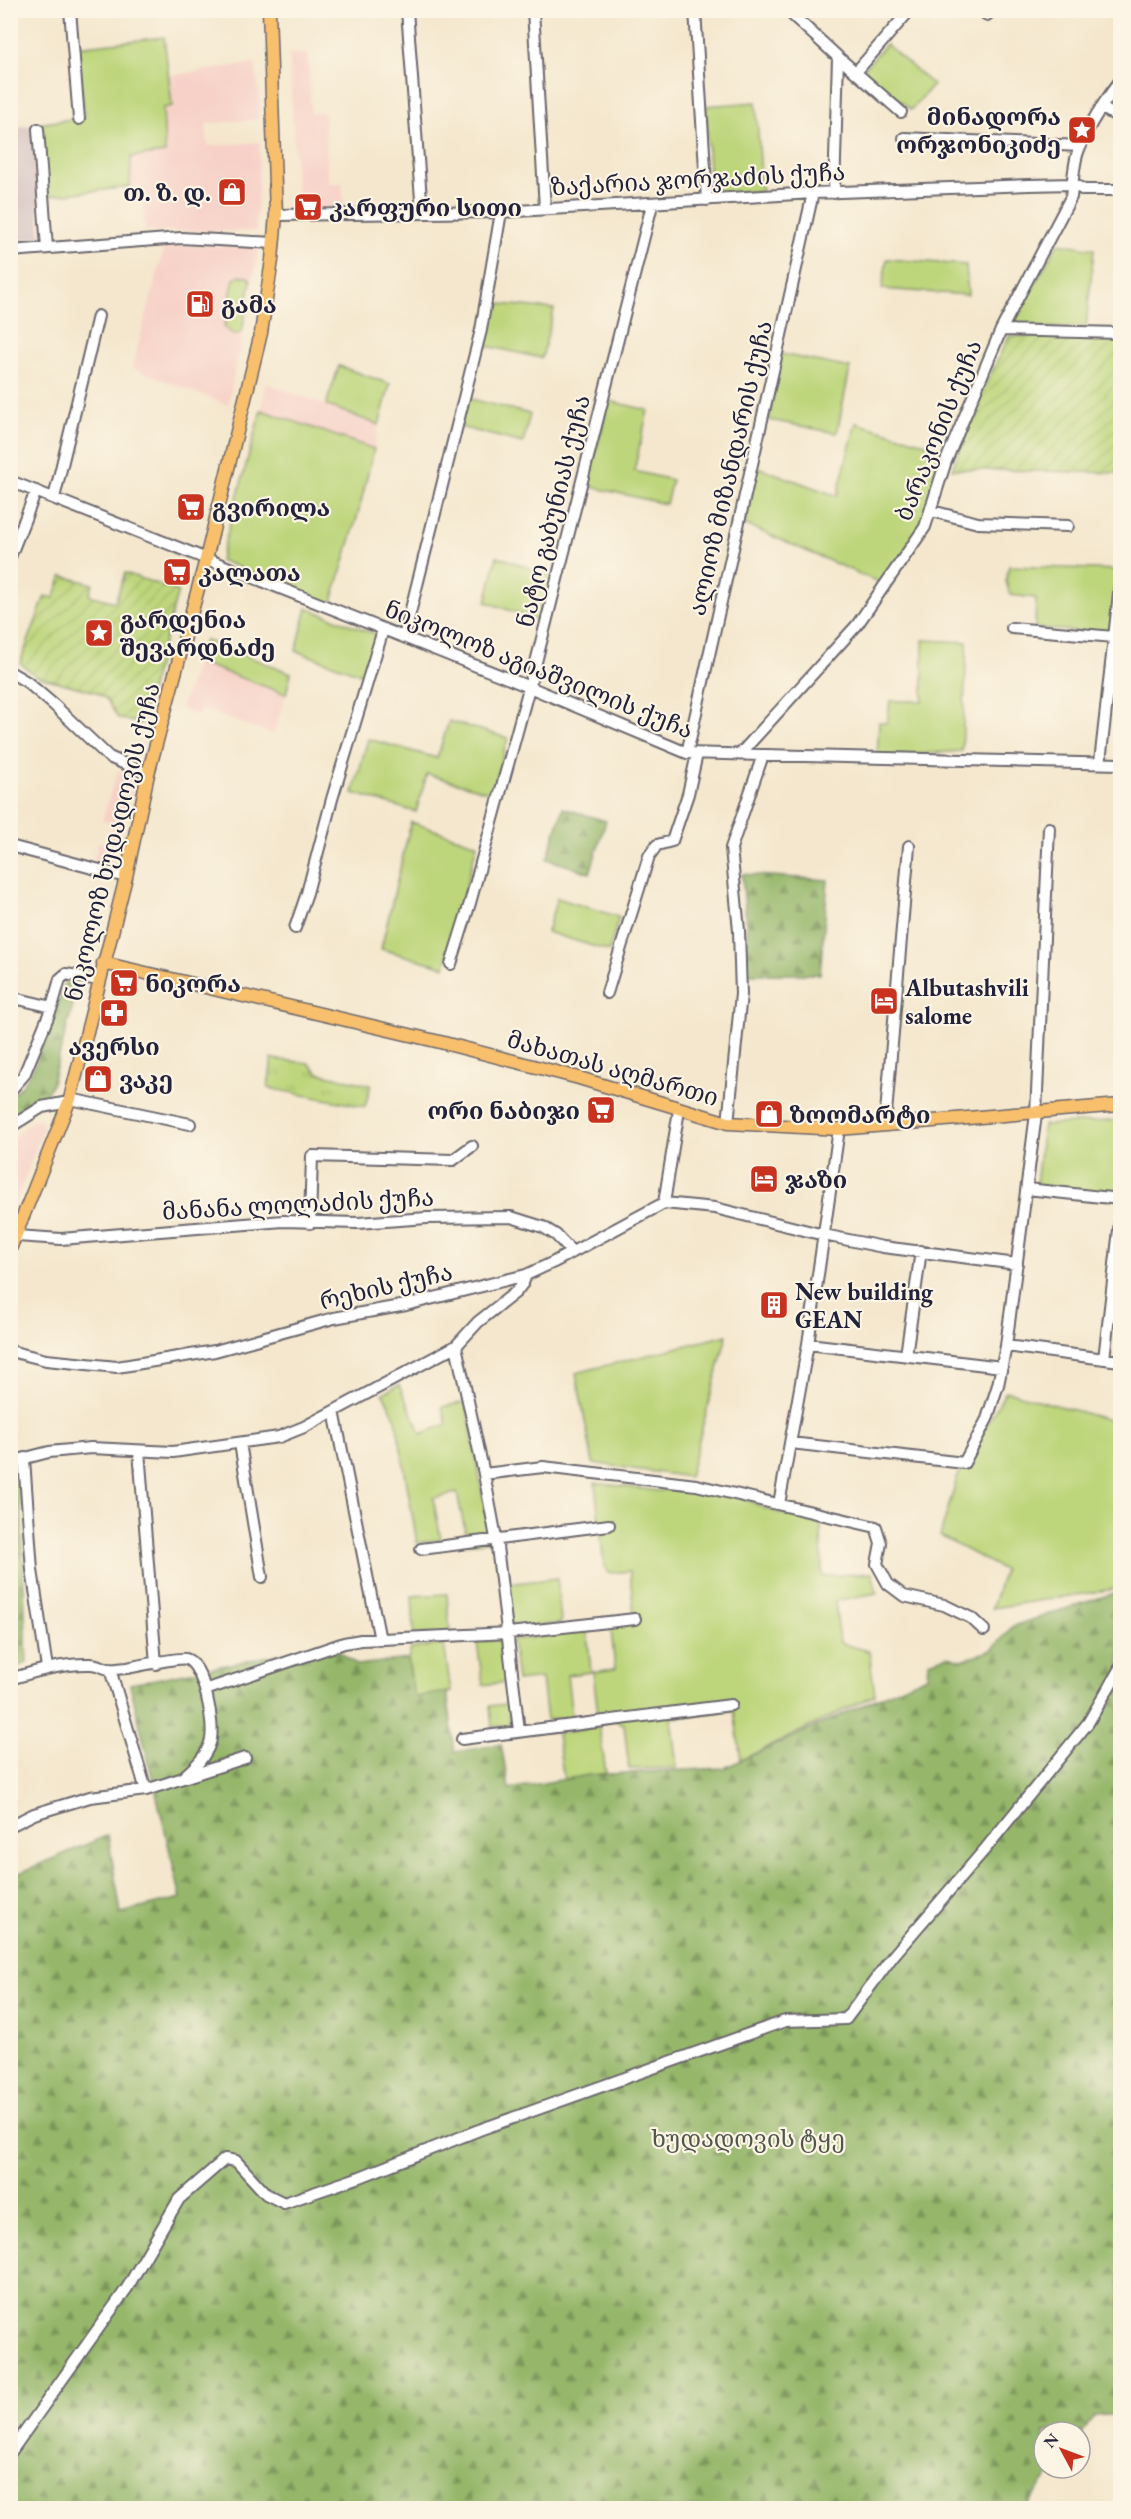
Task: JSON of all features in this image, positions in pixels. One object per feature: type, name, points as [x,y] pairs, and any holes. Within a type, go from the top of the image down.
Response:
[{"type":"main road","name":"ნიკოლოზ ხუდადოვის ქუჩა","points":[[10,1249],[69,1101],[126,877],[148,774],[206,559],[261,333],[276,215],[269,10]]},
{"type":"main road","name":"მახათას აღმართი","points":[[103,963],[440,1042],[579,1078],[728,1123],[838,1129],[1036,1114],[1120,1105]]},
{"type":"street","points":[[70,10],[79,119]]},
{"type":"street","points":[[407,10],[422,213]]},
{"type":"street","points":[[533,10],[545,208]]},
{"type":"street","points":[[695,10],[707,200]]},
{"type":"street","points":[[787,10],[901,112]]},
{"type":"street","points":[[856,72],[910,10]]},
{"type":"street","points":[[982,10],[987,15],[992,10]]},
{"type":"street","points":[[834,193],[838,57]]},
{"type":"street","name":"ბარაკონის ქუჩა","points":[[741,753],[857,625],[925,527],[932,511],[946,461],[1001,330],[1071,197],[1073,173],[1081,146],[1120,81]]},
{"type":"street","points":[[1102,108],[1120,118]]},
{"type":"street","points":[[38,129],[47,248]]},
{"type":"street","points":[[904,138],[1081,146]]},
{"type":"street","name":"ზაქარია ჯორჯაძის ქუჩა","points":[[276,215],[501,212],[813,193],[1073,184],[1084,190],[1120,190]]},
{"type":"street","name":"ალიოზ მიზანდარის ქუჩა","points":[[607,993],[649,856],[657,845],[672,841],[688,794],[692,753],[813,193]]},
{"type":"street","name":"ნატო გაბუნიას ქუჩა","points":[[451,964],[470,903],[527,686],[541,643],[652,204]]},
{"type":"street","points":[[404,637],[481,330],[501,212]]},
{"type":"street","points":[[10,251],[181,238],[274,243]]},
{"type":"street","points":[[54,498],[98,316]]},
{"type":"street","points":[[1001,330],[1120,333]]},
{"type":"street","name":"ნიკოლოზ აგიაშვილის ქუჩა","points":[[10,481],[692,753],[1120,764]]},
{"type":"street","points":[[10,556],[36,491]]},
{"type":"street","points":[[932,511],[978,523],[1068,526]]},
{"type":"street","points":[[1100,762],[1120,584]]},
{"type":"street","points":[[1012,628],[1114,638]]},
{"type":"street","points":[[296,928],[383,630]]},
{"type":"street","points":[[10,672],[27,682],[54,705],[109,757],[148,774]]},
{"type":"street","points":[[728,1123],[741,994],[739,931],[731,848],[763,755]]},
{"type":"street","points":[[790,1443],[964,1463],[987,1419],[1006,1346],[1036,1114],[1049,828]]},
{"type":"street","points":[[10,846],[126,877]]},
{"type":"street","points":[[885,1125],[909,846]]},
{"type":"street","points":[[10,1091],[24,1075],[52,1007],[60,979],[66,974],[99,980]]},
{"type":"street","points":[[10,997],[52,1007]]},
{"type":"street","points":[[10,1127],[42,1107],[69,1101],[190,1124]]},
{"type":"street","points":[[680,1110],[664,1203],[729,1211],[824,1236],[1017,1264]]},
{"type":"street","points":[[779,1504],[808,1344],[838,1129]]},
{"type":"street","points":[[310,1223],[312,1156],[453,1160],[472,1146]]},
{"type":"street","points":[[1027,1189],[1120,1199]]},
{"type":"street","name":"რეხის ქუჩა","points":[[10,1351],[46,1360],[117,1366],[215,1351],[334,1318],[406,1305],[526,1275],[664,1203]]},
{"type":"street","name":"მანანა ლოლაძის ქუჩა","points":[[17,1236],[62,1239],[283,1221],[358,1223],[427,1218],[511,1217],[549,1231],[571,1251]]},
{"type":"street","points":[[1104,1359],[1120,1221]]},
{"type":"street","points":[[906,1355],[921,1251]]},
{"type":"street","points":[[10,1462],[49,1452],[91,1448],[173,1452],[279,1437],[334,1411],[456,1346],[478,1322],[516,1292],[526,1275]]},
{"type":"street","points":[[808,1344],[1002,1366]]},
{"type":"street","points":[[456,1346],[496,1538],[519,1731]]},
{"type":"street","points":[[1006,1346],[1120,1361]]},
{"type":"street","points":[[334,1411],[380,1640]]},
{"type":"street","points":[[240,1443],[262,1578]]},
{"type":"street","points":[[139,1450],[156,1664]]},
{"type":"street","points":[[24,1459],[32,1570],[47,1668]]},
{"type":"street","points":[[484,1474],[543,1467],[696,1485],[876,1527],[881,1544],[877,1564],[888,1584],[904,1596],[944,1605],[971,1618],[984,1630]]},
{"type":"street","points":[[421,1549],[609,1525]]},
{"type":"street","points":[[205,1690],[344,1643],[509,1633],[635,1619]]},
{"type":"street","points":[[10,1679],[47,1668],[93,1664],[110,1669],[156,1664],[182,1658],[190,1660],[205,1690],[211,1719],[211,1742],[201,1761],[182,1778]]},
{"type":"street","points":[[10,2453],[127,2288],[179,2199],[225,2159],[236,2161],[266,2194],[284,2203],[360,2177],[479,2130],[785,2021],[846,2019],[892,1956],[986,1848],[1088,1723],[1120,1668]]},
{"type":"street","points":[[110,1669],[146,1790]]},
{"type":"street","points":[[462,1739],[731,1705]]},
{"type":"street","points":[[10,1826],[34,1814],[90,1797],[146,1790],[245,1758]]},
{"type":"shaded area","points":[[308,53],[311,113],[324,112],[328,183],[342,183],[344,207],[298,210],[289,54]]},
{"type":"shaded area","points":[[255,63],[260,101],[258,119],[206,124],[208,146],[260,142],[256,231],[145,231],[141,186],[130,187],[131,157],[165,152],[163,107],[172,106],[168,76]]},
{"type":"shaded area","points":[[32,125],[41,237],[11,241],[11,128]]},
{"type":"shaded area","points":[[165,245],[259,247],[228,405],[132,368]]},
{"type":"shaded area","points":[[266,383],[379,425],[374,449],[261,410]]},
{"type":"shaded area","points":[[197,662],[286,694],[273,734],[201,709],[198,715],[181,709]]},
{"type":"shaded area","points":[[118,769],[133,782],[111,863],[93,859],[98,842],[108,845],[114,824],[102,820]]},
{"type":"shaded area","points":[[39,1119],[44,1127],[11,1215],[10,1148],[14,1137],[32,1121]]},
{"type":"green space","points":[[164,37],[172,106],[163,108],[165,153],[131,157],[130,187],[48,196],[39,124],[85,117],[77,47]]},
{"type":"green space","points":[[886,44],[933,85],[911,110],[863,70]]},
{"type":"green space","points":[[756,102],[762,191],[710,195],[706,106]]},
{"type":"green space","points":[[1058,243],[1094,249],[1086,327],[1020,328],[1016,324],[1016,318]]},
{"type":"green space","points":[[887,259],[966,265],[968,295],[882,289]]},
{"type":"green space","points":[[239,276],[248,277],[251,280],[242,332],[234,335],[224,327],[234,279]]},
{"type":"green space","points":[[490,303],[554,309],[542,358],[482,345]]},
{"type":"green space","points":[[1009,336],[1120,339],[1120,473],[952,469],[983,390]]},
{"type":"green space","points":[[781,354],[850,368],[837,433],[769,420]]},
{"type":"green space","points":[[339,366],[390,384],[379,425],[326,405]]},
{"type":"green space","points":[[467,398],[530,414],[523,443],[460,427]]},
{"type":"green space","points":[[609,401],[648,410],[634,471],[672,480],[666,504],[587,486]]},
{"type":"green space","points":[[261,410],[374,449],[358,514],[331,605],[220,560]]},
{"type":"green space","points":[[856,423],[945,449],[936,491],[925,523],[883,584],[744,524],[757,467],[837,496]]},
{"type":"green space","points":[[497,556],[554,577],[543,622],[486,602]]},
{"type":"green space","points":[[1009,566],[1119,570],[1111,634],[1035,628],[1036,598],[1010,595],[1006,581]]},
{"type":"green space","name":"გარდენია შევარდნაძე","points":[[125,573],[178,591],[141,724],[118,718],[107,700],[96,692],[36,676],[20,663],[45,596],[54,598],[62,576],[93,584],[89,595],[115,602]]},
{"type":"green space","points":[[307,608],[377,635],[366,676],[296,651]]},
{"type":"green space","points":[[205,640],[291,673],[286,694],[197,662]]},
{"type":"green space","points":[[923,640],[967,642],[962,751],[877,757],[879,722],[887,723],[890,701],[923,701]]},
{"type":"green space","points":[[449,721],[508,738],[492,793],[427,774],[416,812],[353,793],[368,739],[437,758]]},
{"type":"green space","points":[[563,808],[606,821],[590,873],[547,859]]},
{"type":"green space","points":[[411,822],[477,844],[445,967],[381,949]]},
{"type":"green space","points":[[742,874],[828,880],[820,974],[743,974],[747,931]]},
{"type":"green space","points":[[557,898],[619,917],[609,951],[547,932]]},
{"type":"green space","points":[[66,980],[70,984],[74,1001],[51,1086],[44,1097],[11,1122],[11,1095],[19,1089],[36,1063]]},
{"type":"green space","points":[[272,1059],[309,1063],[318,1073],[371,1085],[365,1107],[268,1088]]},
{"type":"green space","points":[[1120,1120],[1120,1196],[1036,1185],[1043,1125]]},
{"type":"green space","points":[[727,1335],[689,1477],[593,1463],[576,1373]]},
{"type":"green space","points":[[399,1385],[421,1434],[447,1424],[442,1407],[466,1402],[491,1541],[468,1544],[457,1493],[433,1498],[441,1539],[417,1543],[396,1419],[383,1393]]},
{"type":"green space","points":[[1006,1391],[1120,1423],[1120,1588],[992,1608],[1004,1570],[940,1536],[957,1478]]},
{"type":"green space","points":[[20,1481],[27,1663],[11,1669],[10,1482]]},
{"type":"green space","points":[[595,1483],[659,1491],[697,1487],[741,1497],[766,1509],[821,1524],[822,1576],[872,1573],[877,1593],[835,1601],[840,1643],[869,1651],[875,1695],[741,1760],[734,1710],[671,1718],[677,1768],[629,1769],[624,1724],[598,1714],[593,1672],[615,1669],[611,1628],[634,1614],[630,1571],[609,1573],[604,1566]]},
{"type":"green space","points":[[557,1578],[561,1623],[511,1629],[508,1584]]},
{"type":"green space","name":"ხუდადოვის ტყე","points":[[1114,1593],[1120,1595],[1120,2414],[1094,2416],[1091,2420],[1032,2420],[1032,2480],[1046,2480],[1024,2508],[11,2508],[10,1877],[108,1835],[121,1913],[181,1898],[130,1684],[330,1644],[357,1665],[408,1659],[414,1697],[447,1692],[455,1752],[501,1744],[509,1789],[589,1775],[724,1768],[927,1676],[928,1662],[948,1656],[962,1660],[992,1650],[1013,1626]]},
{"type":"green space","points":[[447,1594],[450,1633],[414,1635],[412,1596]]},
{"type":"green space","points":[[587,1631],[591,1672],[567,1675],[572,1717],[547,1720],[542,1678],[517,1681],[512,1640]]},
{"type":"green space","points":[[501,1639],[507,1682],[483,1685],[477,1642]]},
{"type":"green space","points":[[444,1644],[451,1692],[414,1697],[408,1659],[411,1649]]},
{"type":"green space","points":[[508,1704],[510,1725],[492,1727],[490,1706]]},
{"type":"green space","points":[[599,1727],[606,1773],[564,1780],[557,1734]]},
{"type":"place","name":"მინადორა ორჯონიკიძე","points":[[1082,130]]},
{"type":"place","name":"თ. ზ. დ.","points":[[232,192]]},
{"type":"place","name":"კარფური სითი","points":[[308,207]]},
{"type":"place","name":"გამა","points":[[200,304]]},
{"type":"place","name":"გვირილა","points":[[191,507]]},
{"type":"place","name":"კალათა","points":[[177,572]]},
{"type":"place","name":"გარდენია შევარდნაძე","points":[[99,633]]},
{"type":"place","name":"ნიკორა","points":[[124,983]]},
{"type":"place","name":"Albutashvili salome","points":[[884,1001]]},
{"type":"place","name":"ავერსი","points":[[114,1013]]},
{"type":"place","name":"ვაკე","points":[[98,1079]]},
{"type":"place","name":"ორი ნაბიჯი","points":[[601,1110]]},
{"type":"place","name":"ზოომარტი","points":[[769,1114]]},
{"type":"place","name":"ჯაზი","points":[[764,1179]]},
{"type":"place","name":"New building GEAN","points":[[774,1305]]}]
